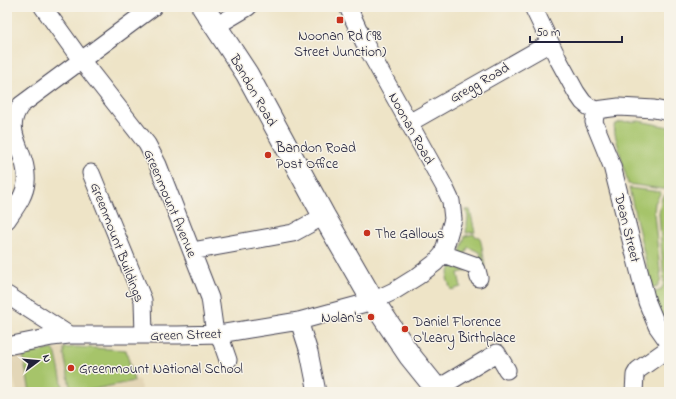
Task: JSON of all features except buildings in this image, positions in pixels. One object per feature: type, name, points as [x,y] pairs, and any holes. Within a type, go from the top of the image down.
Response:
[{"type":"main road","name":"Bandon Road","points":[[203,7],[247,74],[324,216],[373,301],[410,356],[438,391]]},
{"type":"street","name":"Greenmount Avenue","points":[[43,7],[81,60],[150,150],[158,165],[210,298],[217,334],[228,360]]},
{"type":"street","points":[[7,220],[23,196],[27,181],[23,165],[9,138],[7,130],[10,116],[18,107],[153,7]]},
{"type":"street","points":[[216,26],[248,7]]},
{"type":"street","name":"Noonan Road","points":[[348,7],[364,42],[451,201],[453,219],[443,254]]},
{"type":"street","points":[[533,7],[558,59],[584,102],[590,108],[596,110],[619,106],[669,112]]},
{"type":"street","name":"Gregg Road","points":[[409,123],[550,43]]},
{"type":"street","name":"Dean Street","points":[[596,110],[594,122],[612,166],[647,302],[657,326],[669,343]]},
{"type":"street","name":"Greenmount Buildings","points":[[91,173],[143,300],[144,336]]},
{"type":"street","points":[[192,251],[293,233],[324,216]]},
{"type":"street","points":[[373,301],[394,291],[418,276],[435,263],[443,254],[474,265],[479,278]]},
{"type":"street","points":[[7,295],[69,335]]},
{"type":"street","name":"Green Street","points":[[7,346],[69,335],[144,336],[217,334],[299,321],[373,301]]},
{"type":"street","points":[[299,321],[309,352],[317,392]]},
{"type":"street","points":[[634,392],[635,375],[638,370],[669,348]]},
{"type":"street","points":[[438,391],[497,353],[507,370]]},
{"type":"shaded area","name":"Greenmount National School","points":[[63,347],[127,349],[135,380],[139,379],[142,392],[17,392],[8,358]]},
{"type":"green space","points":[[639,121],[669,127],[669,190],[628,184],[614,125],[620,122]]},
{"type":"green space","points":[[629,188],[661,192],[655,203],[654,213],[661,280],[658,286],[652,288]]},
{"type":"green space","points":[[669,195],[669,307],[664,319],[654,300],[653,293],[661,290],[664,283],[659,213],[662,197]]},
{"type":"green space","points":[[466,210],[470,210],[475,232],[466,233],[468,217]]},
{"type":"green space","points":[[474,234],[480,239],[485,266],[481,266],[478,262],[481,253],[468,247],[465,255],[460,253],[465,236]]},
{"type":"green space","points":[[451,266],[467,271],[458,273],[461,287],[451,290],[447,278]]},
{"type":"green space","points":[[77,347],[126,350],[134,381],[80,392],[71,392],[64,348]]},
{"type":"green space","points":[[53,349],[56,354],[64,392],[30,392],[23,355]]},
{"type":"place","name":"Noonan Rd (98 Street Junction)","points":[[340,20]]},
{"type":"place","name":"Bandon Road Post Office","points":[[268,155]]},
{"type":"place","name":"The Gallows","points":[[367,233]]},
{"type":"place","name":"Nolan's","points":[[371,317]]},
{"type":"place","name":"Daniel Florence O'Leary Birthplace","points":[[405,329]]},
{"type":"place","name":"Greenmount National School","points":[[71,368]]}]
